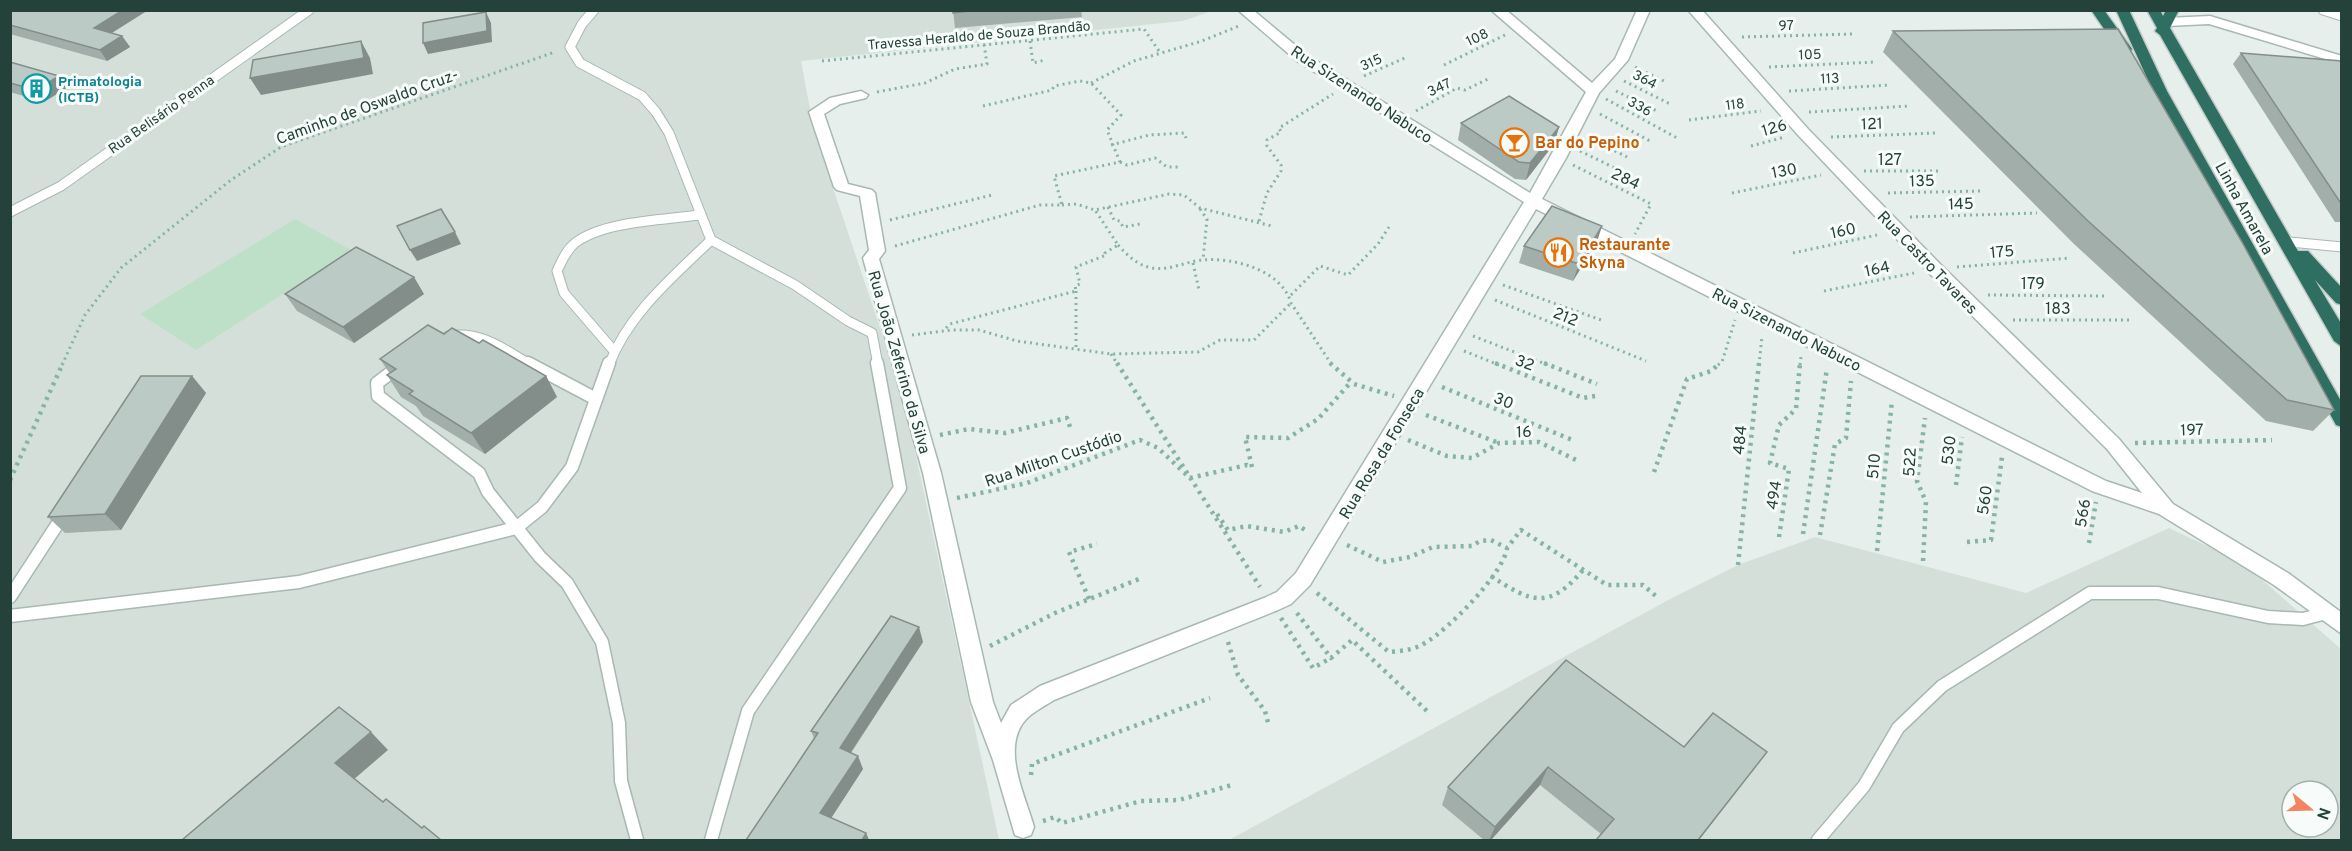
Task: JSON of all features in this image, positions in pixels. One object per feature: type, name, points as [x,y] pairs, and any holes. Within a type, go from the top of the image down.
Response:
[{"type":"highway","points":[[2097,10],[2160,91]]},
{"type":"highway","name":"Linha Amarela","points":[[2122,10],[2160,91],[2342,420]]},
{"type":"highway","name":"Linha Amarela","points":[[2153,10],[2168,21],[2342,341]]},
{"type":"highway","points":[[2285,237],[2342,300]]},
{"type":"street","points":[[1497,10],[1519,29],[1602,83]]},
{"type":"street","name":"Rua Rosa da Fonseca","points":[[1004,760],[1006,735],[1011,720],[1025,705],[1047,693],[1278,601],[1303,579],[1329,540],[1533,201],[1586,107],[1621,60],[1644,10]]},
{"type":"street","name":"Rua Castro Tavares","points":[[1694,10],[1770,92],[1806,135],[1935,269],[2113,444],[2166,509]]},
{"type":"street","points":[[2195,10],[2210,20],[2342,60]]},
{"type":"street","name":"Rua Sizenando Nabuco","points":[[1249,15],[1302,58],[1533,201],[2099,486],[2166,509],[2281,579],[2334,619]]},
{"type":"street","points":[[2168,21],[2210,20]]},
{"type":"street","name":"Rua João Zeferino da Silva","points":[[861,95],[835,101],[816,111],[842,187],[867,193],[877,251],[871,258],[938,500],[982,702],[1004,760],[1023,827]]},
{"type":"lane","name":"Rua Belisário Penna","points":[[10,212],[61,186],[309,10]]},
{"type":"lane","points":[[594,10],[582,24],[570,47],[580,63],[642,96],[656,112],[669,133],[699,215],[711,240],[795,285],[848,321],[872,333],[900,488],[748,711],[711,840]]},
{"type":"lane","points":[[2323,10],[2342,16]]},
{"type":"lane","points":[[614,351],[564,293],[557,271],[564,255],[576,242],[594,232],[699,215]]},
{"type":"lane","points":[[2285,237],[2342,247]]},
{"type":"lane","points":[[10,616],[299,582],[516,528],[542,507],[572,468],[614,351],[647,302],[711,240]]},
{"type":"lane","points":[[437,342],[444,337],[465,333],[486,339],[553,378],[596,399]]},
{"type":"lane","points":[[404,364],[377,383],[378,396],[479,473],[488,492],[516,528],[540,557],[567,583],[602,642],[619,723],[621,781],[638,840]]},
{"type":"lane","points":[[10,597],[74,499]]},
{"type":"lane","points":[[1818,840],[1864,786],[1898,728],[1942,686],[2090,593],[2158,593],[2268,617],[2334,619]]},
{"type":"path","points":[[1091,83],[1134,61],[1161,54],[1249,15]]},
{"type":"path","name":"Travessa Heraldo de Souza Brandão","points":[[822,61],[1144,29],[1161,54]]},
{"type":"path","name":"108","points":[[1444,65],[1519,29]]},
{"type":"path","name":"97","points":[[1720,37],[1852,34]]},
{"type":"path","points":[[1030,40],[1033,63],[1045,60]]},
{"type":"path","points":[[861,95],[925,83],[955,69],[987,64],[984,44]]},
{"type":"path","name":"Caminho de Oswaldo Cruz-","points":[[10,480],[85,315],[122,268],[204,201],[281,147],[570,47]]},
{"type":"path","name":"315","points":[[1259,221],[1267,193],[1281,171],[1281,165],[1266,140],[1281,132],[1279,128],[1289,121],[1345,86],[1407,57]]},
{"type":"path","points":[[1621,60],[1666,82]]},
{"type":"path","name":"105","points":[[1747,68],[1875,63]]},
{"type":"path","name":"347","points":[[1400,120],[1457,88],[1465,90],[1488,78]]},
{"type":"path","points":[[983,106],[1038,95],[1052,90],[1054,86],[1080,81],[1091,83],[1121,115],[1107,130],[1111,145],[1120,162]]},
{"type":"path","points":[[1602,83],[1657,111]]},
{"type":"path","name":"364","points":[[1602,83],[1670,104]]},
{"type":"path","name":"336","points":[[1602,83],[1677,138]]},
{"type":"path","name":"113","points":[[1770,92],[1890,85]]},
{"type":"path","name":"121","points":[[1785,111],[1909,106]]},
{"type":"path","points":[[1586,107],[1650,141]]},
{"type":"path","name":"118","points":[[1689,120],[1785,111]]},
{"type":"path","points":[[1574,130],[1628,157]]},
{"type":"path","points":[[1111,145],[1171,132],[1184,133],[1186,138]]},
{"type":"path","name":"121","points":[[1806,135],[1936,133]]},
{"type":"path","name":"126","points":[[1751,146],[1806,135]]},
{"type":"path","points":[[1566,144],[1621,171]]},
{"type":"path","points":[[1062,205],[1054,176],[1120,162],[1127,165],[1155,158],[1171,170],[1181,167]]},
{"type":"path","name":"284","points":[[1558,158],[1651,204],[1628,249]]},
{"type":"path","name":"127","points":[[1841,171],[1939,171]]},
{"type":"path","name":"130","points":[[1732,193],[1841,171]]},
{"type":"path","name":"135","points":[[1863,194],[1981,190]]},
{"type":"path","points":[[877,251],[1040,205],[1076,204],[1095,210],[1169,194],[1191,198],[1206,219],[1203,260]]},
{"type":"path","points":[[872,225],[952,203],[992,195]]},
{"type":"path","points":[[1108,207],[1114,220],[1120,221],[1123,227],[1140,224]]},
{"type":"path","points":[[1200,208],[1272,226]]},
{"type":"path","points":[[1095,210],[1118,245],[1134,262],[1155,269],[1203,260],[1231,264],[1275,277],[1291,295],[1292,303],[1322,348],[1325,361],[1351,382],[1499,443]]},
{"type":"path","name":"145","points":[[1886,218],[2037,213]]},
{"type":"path","points":[[1291,295],[1320,267],[1348,275],[1378,244],[1389,227]]},
{"type":"path","name":"160","points":[[1793,253],[1898,230]]},
{"type":"path","points":[[1076,351],[1075,286],[1080,284],[1076,267],[1106,255],[1118,245]]},
{"type":"path","name":"175","points":[[1935,269],[2070,258]]},
{"type":"path","points":[[1193,263],[1198,290]]},
{"type":"path","name":"164","points":[[1824,291],[1935,269]]},
{"type":"path","points":[[1481,286],[1604,321]]},
{"type":"path","name":"212","points":[[1481,286],[1646,362]]},
{"type":"path","points":[[945,328],[950,324],[1076,291]]},
{"type":"path","name":"179","points":[[1960,294],[2106,296]]},
{"type":"path","points":[[894,339],[945,328],[974,330],[1010,337],[1017,341],[1076,351],[1111,354],[1198,352],[1220,340],[1254,339],[1292,303]]},
{"type":"path","points":[[1654,472],[1687,379],[1711,371],[1722,362],[1741,307]]},
{"type":"path","name":"484","points":[[1738,565],[1764,318]]},
{"type":"path","name":"183","points":[[1985,320],[2132,320]]},
{"type":"path","points":[[1451,337],[1597,384]]},
{"type":"path","name":"32","points":[[1451,337],[1583,398],[1595,396]]},
{"type":"path","name":"494","points":[[1779,537],[1789,468],[1770,462],[1774,435],[1786,413],[1796,409],[1803,337]]},
{"type":"path","points":[[1803,534],[1829,350]]},
{"type":"path","points":[[1111,354],[1190,477],[1278,601],[1331,658]]},
{"type":"path","points":[[1820,535],[1835,444],[1846,438],[1853,362]]},
{"type":"path","name":"30","points":[[1425,380],[1575,441]]},
{"type":"path","points":[[1190,477],[1247,465],[1252,467],[1245,437],[1288,438],[1318,420],[1351,382]]},
{"type":"path","name":"510","points":[[1877,551],[1893,383]]},
{"type":"path","name":"522","points":[[1923,561],[1926,502],[1917,481],[1928,400]]},
{"type":"path","points":[[922,439],[969,429],[1005,433],[1067,418],[1071,430]]},
{"type":"path","name":"530","points":[[1956,485],[1964,418]]},
{"type":"path","name":"16","points":[[1393,434],[1447,456],[1472,458],[1499,443],[1539,442],[1576,460]]},
{"type":"path","name":"560","points":[[1967,542],[1991,540],[2005,439]]},
{"type":"path","name":"Rua Milton Custódio","points":[[938,500],[996,493],[1096,459],[1140,440],[1158,448],[1190,477]]},
{"type":"path","name":"197","points":[[2113,444],[2272,440]]},
{"type":"path","name":"566","points":[[2089,543],[2099,486]]},
{"type":"path","points":[[1216,514],[1228,530],[1247,526],[1284,532],[1299,526],[1383,562],[1410,556],[1432,547],[1472,546],[1480,541],[1491,540],[1507,548]]},
{"type":"path","points":[[1303,579],[1389,652],[1401,654],[1434,639],[1462,612],[1506,556],[1507,548],[1521,530],[1607,585],[1643,585],[1657,597]]},
{"type":"path","points":[[1089,599],[1069,552],[1097,544]]},
{"type":"path","points":[[1491,576],[1525,598],[1554,598],[1571,586],[1583,570]]},
{"type":"path","points":[[971,656],[1089,599],[1139,579]]},
{"type":"path","points":[[1278,601],[1312,668],[1331,658],[1352,640],[1428,711]]},
{"type":"path","points":[[1225,623],[1238,675],[1265,711],[1269,726]]},
{"type":"path","points":[[1029,785],[1032,764],[1210,698]]},
{"type":"path","points":[[1023,827],[1054,818],[1062,823],[1142,801],[1179,800],[1232,785]]},
{"type":"shaded area","points":[[10,11],[1212,11],[1183,21],[801,61],[809,104],[833,188],[903,396],[999,840],[11,840]]},
{"type":"shaded area","points":[[2169,528],[2243,563],[2341,649],[2341,840],[1229,840],[1672,598],[1738,565],[1815,537],[2026,593]]},
{"type":"green space","points":[[295,219],[351,250],[196,350],[140,314]]},
{"type":"building","points":[[10,10],[123,10],[94,28],[122,36],[100,50],[10,25]]},
{"type":"building","points":[[953,10],[978,10],[953,13]]},
{"type":"building","points":[[486,12],[487,31],[423,43],[423,23]]},
{"type":"building","points":[[2118,29],[2242,242],[2334,410],[2287,400],[2088,221],[1893,31]]},
{"type":"building","points":[[361,41],[364,58],[250,78],[253,60]]},
{"type":"building","points":[[2241,53],[2342,61],[2342,205]]},
{"type":"building","points":[[10,62],[59,76],[36,90],[10,83]]},
{"type":"building","points":[[1509,96],[1559,127],[1530,163],[1519,162],[1461,123]]},
{"type":"building","points":[[1552,206],[1602,226],[1579,264],[1524,246]]},
{"type":"building","points":[[441,209],[455,232],[410,250],[397,226]]},
{"type":"building","points":[[356,247],[414,277],[343,327],[285,294]]},
{"type":"building","points":[[428,325],[444,334],[452,328],[479,343],[483,340],[546,376],[471,433],[409,394],[413,391],[387,375],[396,369],[380,359]]},
{"type":"building","points":[[141,376],[192,376],[105,514],[48,517]]},
{"type":"building","points":[[891,616],[919,627],[840,748],[858,756],[820,813],[866,833],[862,840],[746,840],[818,733],[811,731]]},
{"type":"building","points":[[1566,660],[1684,747],[1713,713],[1767,752],[1698,840],[1596,840],[1614,819],[1548,767],[1495,827],[1448,787]]},
{"type":"building","points":[[339,707],[371,732],[335,763],[383,802],[386,799],[441,840],[182,840]]},
{"type":"place","name":"Primatologia (ICTB)","points":[[37,89]]},
{"type":"place","name":"Bar do Pepino","points":[[1514,142]]},
{"type":"place","name":"Restaurante Skyna","points":[[1558,253]]}]
